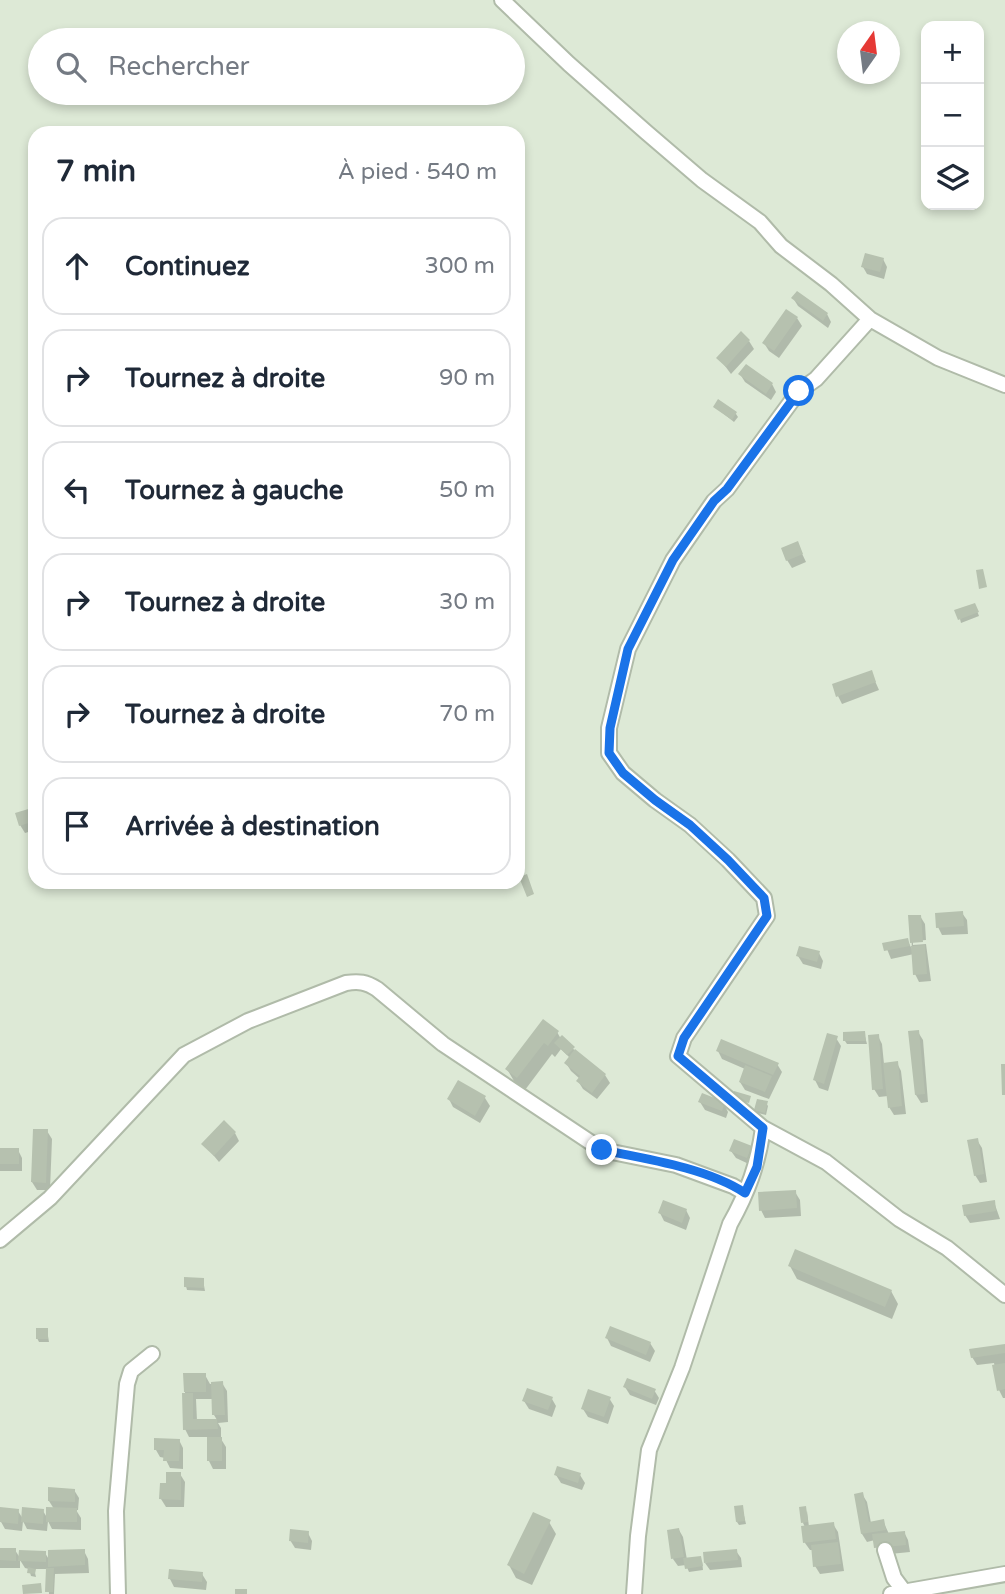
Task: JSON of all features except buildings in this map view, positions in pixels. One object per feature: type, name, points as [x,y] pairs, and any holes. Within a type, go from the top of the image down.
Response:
[{"type":"street","points":[[502,0],[552,49],[646,132],[702,180],[760,222],[781,246],[870,318],[938,358],[1005,385]]},
{"type":"street","points":[[870,318],[816,379],[799,391],[727,489],[714,501],[673,560],[628,649],[610,728],[609,753],[623,773],[690,825],[764,898],[767,916],[684,1038],[678,1056],[763,1128],[826,1162],[899,1219],[947,1248],[1005,1295]]},
{"type":"street","points":[[0,1240],[50,1198],[184,1055],[248,1021],[357,982],[377,989],[443,1044],[602,1150],[676,1165],[745,1193]]},
{"type":"street","points":[[634,1594],[649,1450],[682,1368],[730,1224],[757,1167],[763,1128]]},
{"type":"street","points":[[118,1594],[116,1511],[127,1384],[131,1371],[152,1354]]},
{"type":"street","points":[[885,1550],[901,1593],[1005,1574]]},
{"type":"route","points":[[602,1150],[676,1165],[745,1193],[757,1167],[763,1128],[678,1056],[684,1038],[767,916],[764,898],[690,825],[623,773],[609,753],[610,728],[628,649],[673,560],[714,501],[727,489],[799,391]]}]
